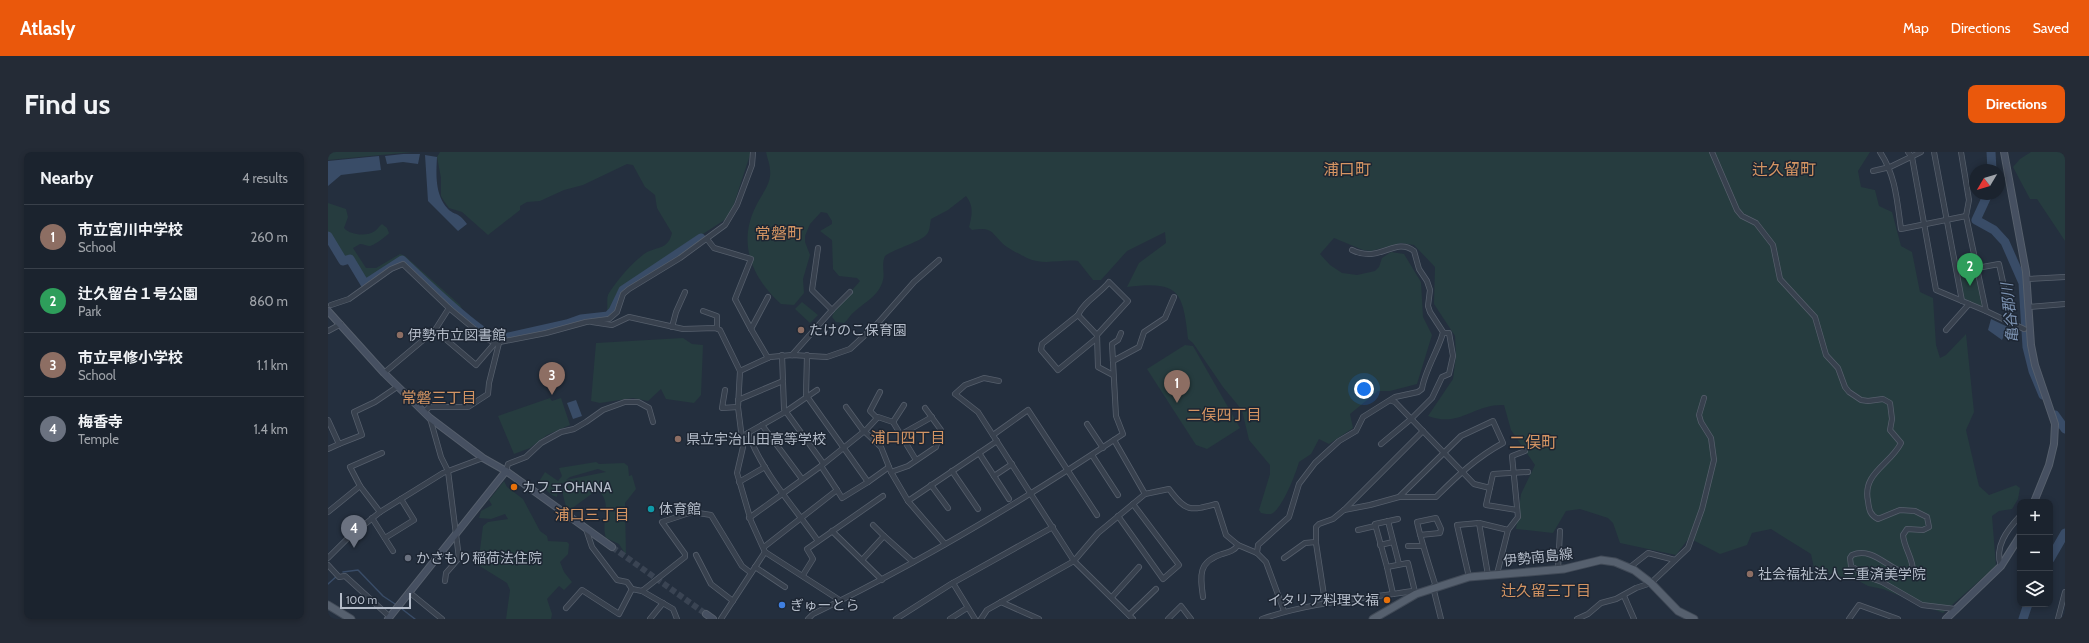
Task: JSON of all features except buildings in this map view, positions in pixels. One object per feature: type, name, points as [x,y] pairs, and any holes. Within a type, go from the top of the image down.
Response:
[{"type":"main road","name":"伊勢南島線","points":[[1373,619],[1415,592],[1469,577],[1558,569],[1600,560],[1615,562],[1629,568],[1651,583],[1673,607],[1685,616],[1694,619]]},
{"type":"main road","points":[[328,605],[351,619]]},
{"type":"street","points":[[435,330],[476,365],[497,343],[590,321],[606,320],[612,317],[619,309],[622,296],[626,291],[707,239],[725,225],[732,215],[752,165],[753,152]]},
{"type":"street","points":[[1712,152],[1737,210],[1742,216],[1756,223],[1773,245],[1780,280],[1815,317],[1821,331],[1826,355],[1838,368],[1845,387],[1853,396],[1861,400],[1868,401],[1883,399],[1890,403],[1892,419],[1890,430],[1901,443],[1897,451],[1879,467],[1869,481],[1866,491],[1870,512],[1878,520],[1900,510],[1915,511],[1927,516],[1929,527],[1923,530],[1907,529],[1903,535],[1904,542],[1913,563],[1913,571],[1909,574],[1902,573],[1884,560],[1861,553],[1852,555],[1850,558],[1851,566],[1922,605],[1955,609]]},
{"type":"street","points":[[1880,152],[1890,166],[1901,229],[1966,216]]},
{"type":"street","points":[[1873,171],[1890,166],[1910,154],[1922,152]]},
{"type":"street","points":[[1934,152],[1962,301]]},
{"type":"street","points":[[1961,152],[1969,200],[1966,216],[1986,311]]},
{"type":"street","points":[[2004,152],[2027,279],[2029,307],[2027,331],[2035,365],[2055,424],[2054,444],[2049,465],[2035,499]]},
{"type":"street","points":[[1910,154],[1936,290],[1986,311],[2027,331]]},
{"type":"street","points":[[707,239],[714,248],[751,258],[735,300],[768,358]]},
{"type":"street","points":[[1352,250],[1362,255],[1384,252],[1395,246],[1404,246],[1414,251],[1419,269],[1428,281],[1430,290],[1428,306],[1430,312],[1443,333],[1449,334],[1453,356],[1453,364],[1449,374],[1440,381],[1432,398],[1411,419],[1381,444]]},
{"type":"street","points":[[818,248],[812,290],[832,310]]},
{"type":"street","points":[[740,371],[768,358],[782,355],[827,357],[850,349],[878,323],[914,282],[939,260]]},
{"type":"street","points":[[497,343],[484,337],[449,308],[403,264],[391,269],[349,299],[330,308],[341,324],[384,373],[424,413],[483,458],[506,471],[612,547]]},
{"type":"street","points":[[1977,268],[1999,264],[2012,323]]},
{"type":"street","points":[[2027,279],[2065,277]]},
{"type":"street","points":[[1108,282],[1128,300],[1097,336],[1058,370],[1041,350],[1042,344],[1078,315],[1081,308],[1102,292],[1108,282]]},
{"type":"street","points":[[672,326],[676,312],[685,292]]},
{"type":"street","points":[[792,355],[850,292]]},
{"type":"street","points":[[752,329],[768,297]]},
{"type":"street","points":[[1113,361],[1139,347],[1144,332],[1165,318],[1174,297]]},
{"type":"street","points":[[1946,330],[1969,304]]},
{"type":"street","points":[[2029,307],[2064,304],[2065,310]]},
{"type":"street","points":[[384,373],[435,330],[449,308]]},
{"type":"street","points":[[703,311],[717,316],[718,328],[724,335],[740,371],[738,407],[743,451],[737,474],[749,518],[765,549],[841,601]]},
{"type":"street","points":[[1078,315],[1097,336],[1098,367],[1114,375]]},
{"type":"street","points":[[590,321],[612,325],[629,317],[683,329],[718,328]]},
{"type":"street","points":[[328,331],[341,324]]},
{"type":"street","points":[[808,619],[813,614],[882,580],[1032,494],[1123,434],[1116,416],[1112,344],[1118,340],[1121,333]]},
{"type":"street","points":[[1257,553],[1258,545],[1289,517],[1299,484],[1315,463],[1339,441],[1356,431],[1363,417],[1392,401],[1395,397],[1418,392],[1422,389],[1423,380],[1435,357],[1443,333]]},
{"type":"street","points":[[424,413],[429,407],[468,407],[488,394],[497,343]]},
{"type":"street","points":[[782,355],[784,409],[822,464],[842,498],[890,469],[908,466],[936,447],[940,430],[925,408]]},
{"type":"street","points":[[807,356],[807,396],[844,446],[868,482]]},
{"type":"street","points":[[999,381],[984,378],[964,385],[955,394],[978,412],[1074,561],[1133,619]]},
{"type":"street","points":[[738,400],[783,381]]},
{"type":"street","points":[[328,449],[362,435],[354,412],[375,402],[397,387]]},
{"type":"street","points":[[725,390],[722,408],[738,407]]},
{"type":"street","points":[[742,435],[786,412],[817,390]]},
{"type":"street","points":[[877,418],[870,411],[880,392]]},
{"type":"street","points":[[1577,619],[1588,614],[1601,603],[1624,596],[1636,588],[1651,583],[1688,548],[1693,538],[1702,509],[1714,460],[1711,438],[1699,416],[1704,398]]},
{"type":"street","points":[[1392,401],[1395,402],[1474,484],[1490,488]]},
{"type":"street","points":[[328,565],[339,577],[345,576],[389,618],[506,471],[508,464],[526,457],[546,440],[561,432],[574,429],[603,410],[625,402],[638,402],[649,408],[653,422]]},
{"type":"street","points":[[893,422],[904,405]]},
{"type":"street","points":[[846,407],[865,431],[881,447],[890,469],[908,501],[945,544]]},
{"type":"street","points":[[993,435],[1028,410],[1097,514]]},
{"type":"street","points":[[749,518],[802,480],[865,431],[880,416],[893,422],[916,460]]},
{"type":"street","points":[[900,435],[932,417]]},
{"type":"street","points":[[430,418],[441,457],[448,471],[459,558],[446,573],[445,581]]},
{"type":"street","points":[[328,420],[340,444]]},
{"type":"street","points":[[1344,510],[1377,504],[1399,496],[1436,497],[1462,471],[1484,453],[1503,443],[1493,421],[1461,436],[1399,496]]},
{"type":"street","points":[[1087,424],[1103,448]]},
{"type":"street","points":[[762,425],[802,480]]},
{"type":"street","points":[[1325,602],[1316,542],[1316,527],[1319,524],[1333,519],[1344,510],[1423,431]]},
{"type":"street","points":[[748,433],[752,445],[765,467],[818,541]]},
{"type":"street","points":[[1114,440],[1145,494]]},
{"type":"street","points":[[908,501],[997,441]]},
{"type":"street","points":[[1497,574],[1508,530],[1518,517],[1512,456],[1525,451]]},
{"type":"street","points":[[380,512],[360,486],[350,467],[382,453]]},
{"type":"street","points":[[979,453],[1009,499]]},
{"type":"street","points":[[1092,455],[1118,496]]},
{"type":"street","points":[[328,558],[380,512],[448,471],[483,458]]},
{"type":"street","points":[[994,476],[1012,464]]},
{"type":"street","points":[[739,482],[765,467]]},
{"type":"street","points":[[952,471],[978,509]]},
{"type":"street","points":[[1518,510],[1486,505],[1493,474],[1528,472]]},
{"type":"street","points":[[931,485],[948,508]]},
{"type":"street","points":[[328,512],[360,486]]},
{"type":"street","points":[[982,619],[987,610],[1074,561],[1098,533],[1145,494],[1169,489],[1179,501],[1194,510],[1216,504],[1226,535],[1238,545],[1257,553],[1266,562],[1271,572],[1284,611]]},
{"type":"street","points":[[721,619],[765,549],[837,490]]},
{"type":"street","points":[[803,575],[813,559],[808,549],[883,496]]},
{"type":"street","points":[[385,538],[414,520],[401,499]]},
{"type":"street","points":[[1118,516],[1163,579],[1179,565],[1133,504]]},
{"type":"street","points":[[642,591],[685,557],[685,554],[662,522],[692,512],[711,515],[742,566],[751,573]]},
{"type":"street","points":[[372,518],[393,551]]},
{"type":"street","points":[[1420,535],[1440,533],[1441,529],[1436,518],[1418,522],[1420,535],[1441,619]]},
{"type":"street","points":[[1358,530],[1375,526],[1375,524],[1398,519]]},
{"type":"street","points":[[2001,566],[1998,554],[2000,544],[2008,529],[2017,519]]},
{"type":"street","points":[[1388,521],[1399,564]]},
{"type":"street","points":[[1469,577],[1457,525],[1479,522],[1508,530]]},
{"type":"street","points":[[1479,522],[1488,575]]},
{"type":"street","points":[[874,525],[913,562]]},
{"type":"street","points":[[1375,526],[1393,594]]},
{"type":"street","points":[[896,619],[953,584],[1053,527]]},
{"type":"street","points":[[586,529],[592,547],[618,580],[627,582],[632,589],[642,591],[673,609],[677,619]]},
{"type":"street","points":[[832,531],[882,580]]},
{"type":"street","points":[[1558,569],[1560,531]]},
{"type":"street","points":[[862,560],[884,536]]},
{"type":"street","points":[[1946,619],[1955,609],[1978,590],[2001,566],[2017,541]]},
{"type":"street","points":[[1284,558],[1305,544],[1316,542]]},
{"type":"street","points":[[1380,545],[1393,542]]},
{"type":"street","points":[[1203,596],[1200,575],[1206,562],[1213,557],[1234,550],[1238,545]]},
{"type":"street","points":[[1408,546],[1423,546]]},
{"type":"street","points":[[1629,568],[1648,553],[1675,560]]},
{"type":"street","points":[[696,555],[711,584],[733,600]]},
{"type":"street","points":[[1262,619],[1284,611],[1325,602],[1415,592],[1408,563],[1386,567]]},
{"type":"street","points":[[755,567],[785,588]]},
{"type":"street","points":[[1112,597],[1139,567]]},
{"type":"street","points":[[953,584],[975,619]]},
{"type":"street","points":[[566,608],[582,590],[619,614],[632,589]]},
{"type":"street","points":[[1129,615],[1156,589]]},
{"type":"street","points":[[409,592],[442,619]]},
{"type":"street","points":[[2058,619],[2065,593]]},
{"type":"street","points":[[1624,596],[1634,619]]},
{"type":"street","points":[[1001,602],[1039,619]]},
{"type":"street","points":[[650,619],[662,603]]},
{"type":"street","points":[[1849,619],[1859,605],[1898,619]]},
{"type":"street","points":[[1168,619],[1181,606],[1191,619]]},
{"type":"street","points":[[950,619],[967,608]]},
{"type":"street","points":[[706,614],[713,619]]},
{"type":"green space","points":[[328,152],[413,152],[328,160]]},
{"type":"green space","points":[[440,152],[750,152],[750,155],[733,207],[726,219],[632,280],[617,293],[608,312],[608,295],[621,277],[634,262],[644,254],[667,243],[672,233],[657,208],[655,195],[645,187],[633,165],[627,164],[583,185],[564,190],[540,201],[527,202],[520,206],[520,210],[488,235],[462,212],[449,208],[441,196],[441,178],[437,157]]},
{"type":"green space","points":[[766,152],[1870,152],[1858,171],[1861,187],[1875,190],[1879,206],[1892,212],[1901,246],[1912,252],[1920,292],[1933,298],[1936,345],[1940,358],[1946,355],[1966,334],[1974,412],[1966,430],[1979,486],[1989,495],[2016,485],[2020,488],[2018,499],[2012,509],[1999,511],[1992,516],[1996,566],[1943,613],[1883,589],[1868,586],[1857,580],[1825,573],[1814,568],[1811,554],[1771,529],[1752,533],[1747,545],[1720,554],[1689,538],[1676,555],[1620,543],[1613,523],[1608,518],[1580,509],[1566,511],[1553,533],[1516,529],[1521,494],[1535,465],[1511,430],[1504,405],[1484,408],[1458,418],[1439,419],[1428,416],[1453,379],[1456,356],[1455,336],[1434,304],[1435,267],[1414,245],[1401,243],[1371,251],[1363,250],[1334,238],[1320,254],[1330,265],[1342,273],[1357,275],[1375,271],[1379,267],[1382,258],[1391,252],[1404,254],[1421,282],[1423,317],[1432,335],[1417,384],[1390,391],[1378,391],[1350,414],[1353,428],[1329,444],[1319,439],[1311,454],[1299,462],[1288,491],[1280,506],[1271,514],[1261,513],[1259,510],[1270,474],[1270,465],[1249,440],[1242,410],[1223,387],[1193,343],[1188,339],[1184,309],[1180,299],[1175,292],[1167,288],[1157,286],[1127,287],[1139,263],[1166,243],[1165,232],[1127,251],[1101,280],[1093,280],[1078,261],[1040,262],[1033,260],[1008,248],[990,231],[983,229],[972,230],[969,227],[971,207],[966,196],[948,210],[931,219],[929,231],[924,237],[885,256],[883,262],[883,280],[875,295],[853,313],[844,323],[836,322],[832,317],[834,311],[860,281],[857,278],[839,276],[833,269],[832,240],[820,231],[832,224],[832,221],[827,213],[821,212],[810,224],[805,236],[805,242],[810,255],[803,279],[804,293],[794,305],[781,304],[762,283],[755,271],[750,259],[748,233],[750,220],[766,189],[770,175]]},
{"type":"green space","points":[[2031,152],[2065,152],[2065,241],[2037,199],[2030,199],[2013,167],[2020,159]]},
{"type":"green space","points":[[328,203],[346,209],[348,217],[344,228],[354,234],[363,235],[372,233],[382,224],[387,228],[389,233],[374,244],[370,246],[360,244],[353,248],[366,268],[376,268],[400,254],[405,256],[460,305],[463,311],[457,309],[441,297],[402,259],[365,282],[351,258],[344,260],[328,233]]},
{"type":"green space","points":[[1956,270],[1978,271],[1986,311],[1962,301]]},
{"type":"green space","points":[[802,302],[818,315],[810,323],[795,309]]},
{"type":"green space","points":[[683,338],[692,344],[703,345],[701,395],[694,403],[666,399],[661,389],[648,401],[633,398],[600,403],[591,401],[596,343]]},
{"type":"green space","points":[[1185,345],[1193,346],[1240,428],[1207,449],[1196,445],[1147,369]]},
{"type":"green space","points":[[550,398],[552,401],[561,398],[570,425],[547,435],[530,448],[514,454],[498,416]]},
{"type":"green space","points":[[596,462],[599,464],[624,463],[628,466],[629,476],[632,475],[636,489],[625,503],[626,555],[619,544],[606,538],[604,525],[606,506],[605,500],[597,490],[571,509],[566,507],[562,491],[565,482],[558,486],[557,497],[549,493],[545,488],[540,480],[545,472],[558,481],[562,476],[559,468]],"holes":[[[598,469],[606,472],[566,480],[570,477]]]},
{"type":"green space","points":[[504,481],[507,487],[523,499],[540,531],[547,536],[548,541],[567,542],[569,544],[568,554],[560,562],[564,572],[572,582],[564,590],[559,586],[547,599],[552,614],[551,619],[506,619],[510,590],[507,583],[478,565],[483,526],[488,522],[508,519],[505,514],[491,519],[479,518],[481,511],[492,505],[489,500]]},
{"type":"water","points":[[420,154],[418,164],[403,162],[387,164],[385,156]]},
{"type":"water","points":[[425,155],[437,157],[437,184],[441,198],[450,211],[459,215],[467,224],[458,231],[428,201]]},
{"type":"water","points":[[379,156],[381,170],[341,175],[328,186],[328,161]]},
{"type":"water","points":[[1991,319],[2008,327],[2002,340],[1988,330]]},
{"type":"water","points":[[576,400],[582,416],[573,419],[567,403]]},
{"type":"waterway","name":"亀谷郡川","points":[[1991,152],[1992,164]]},
{"type":"waterway","name":"亀谷郡川","points":[[1985,200],[1976,220],[1994,230],[2005,242],[2023,283],[2027,347],[2033,371],[2043,395]]},
{"type":"waterway","points":[[328,236],[343,261],[350,259],[365,284],[402,260],[478,328],[490,336],[499,339],[567,324],[581,319],[608,316],[613,311],[623,290],[701,238]]},
{"type":"waterway","name":"亀谷郡川","points":[[2055,415],[2065,429]]},
{"type":"waterway","name":"亀谷郡川","points":[[2053,554],[2065,533]]},
{"type":"waterway","points":[[343,572],[358,570],[383,596],[395,604]]},
{"type":"waterway","points":[[328,584],[337,576]]},
{"type":"waterway","name":"亀谷郡川","points":[[2023,619],[2027,607]]},
{"type":"waterway","points":[[402,609],[415,619]]},
{"type":"tunnel","points":[[612,547],[706,614]]},
{"type":"place","name":"辻久留台１号公園","points":[[1970,286]]},
{"type":"place","name":"たけのこ保育園","points":[[801,330]]},
{"type":"place","name":"伊勢市立図書館","points":[[400,335]]},
{"type":"place","name":"市立早修小学校","points":[[552,395]]},
{"type":"place","name":"市立宮川中学校","points":[[1177,403]]},
{"type":"place","name":"県立宇治山田高等学校","points":[[678,439]]},
{"type":"place","name":"カフェOHANA","points":[[514,487]]},
{"type":"place","name":"体育館","points":[[651,509]]},
{"type":"place","name":"梅香寺","points":[[354,548]]},
{"type":"place","name":"かさもり稲荷法住院","points":[[408,558]]},
{"type":"place","name":"社会福祉法人三重済美学院","points":[[1750,574]]},
{"type":"place","name":"イタリア料理文福","points":[[1387,600]]},
{"type":"place","name":"ぎゅーとら","points":[[782,605]]},
{"type":"district","name":"浦口町","points":[[1347,169]]},
{"type":"district","name":"辻久留町","points":[[1784,169]]},
{"type":"district","name":"常磐町","points":[[779,233]]},
{"type":"district","name":"常磐三丁目","points":[[439,398]]},
{"type":"district","name":"二俣四丁目","points":[[1224,415]]},
{"type":"district","name":"浦口四丁目","points":[[908,438]]},
{"type":"district","name":"二俣町","points":[[1533,442]]},
{"type":"district","name":"浦口三丁目","points":[[592,515]]},
{"type":"district","name":"辻久留三丁目","points":[[1546,591]]}]
